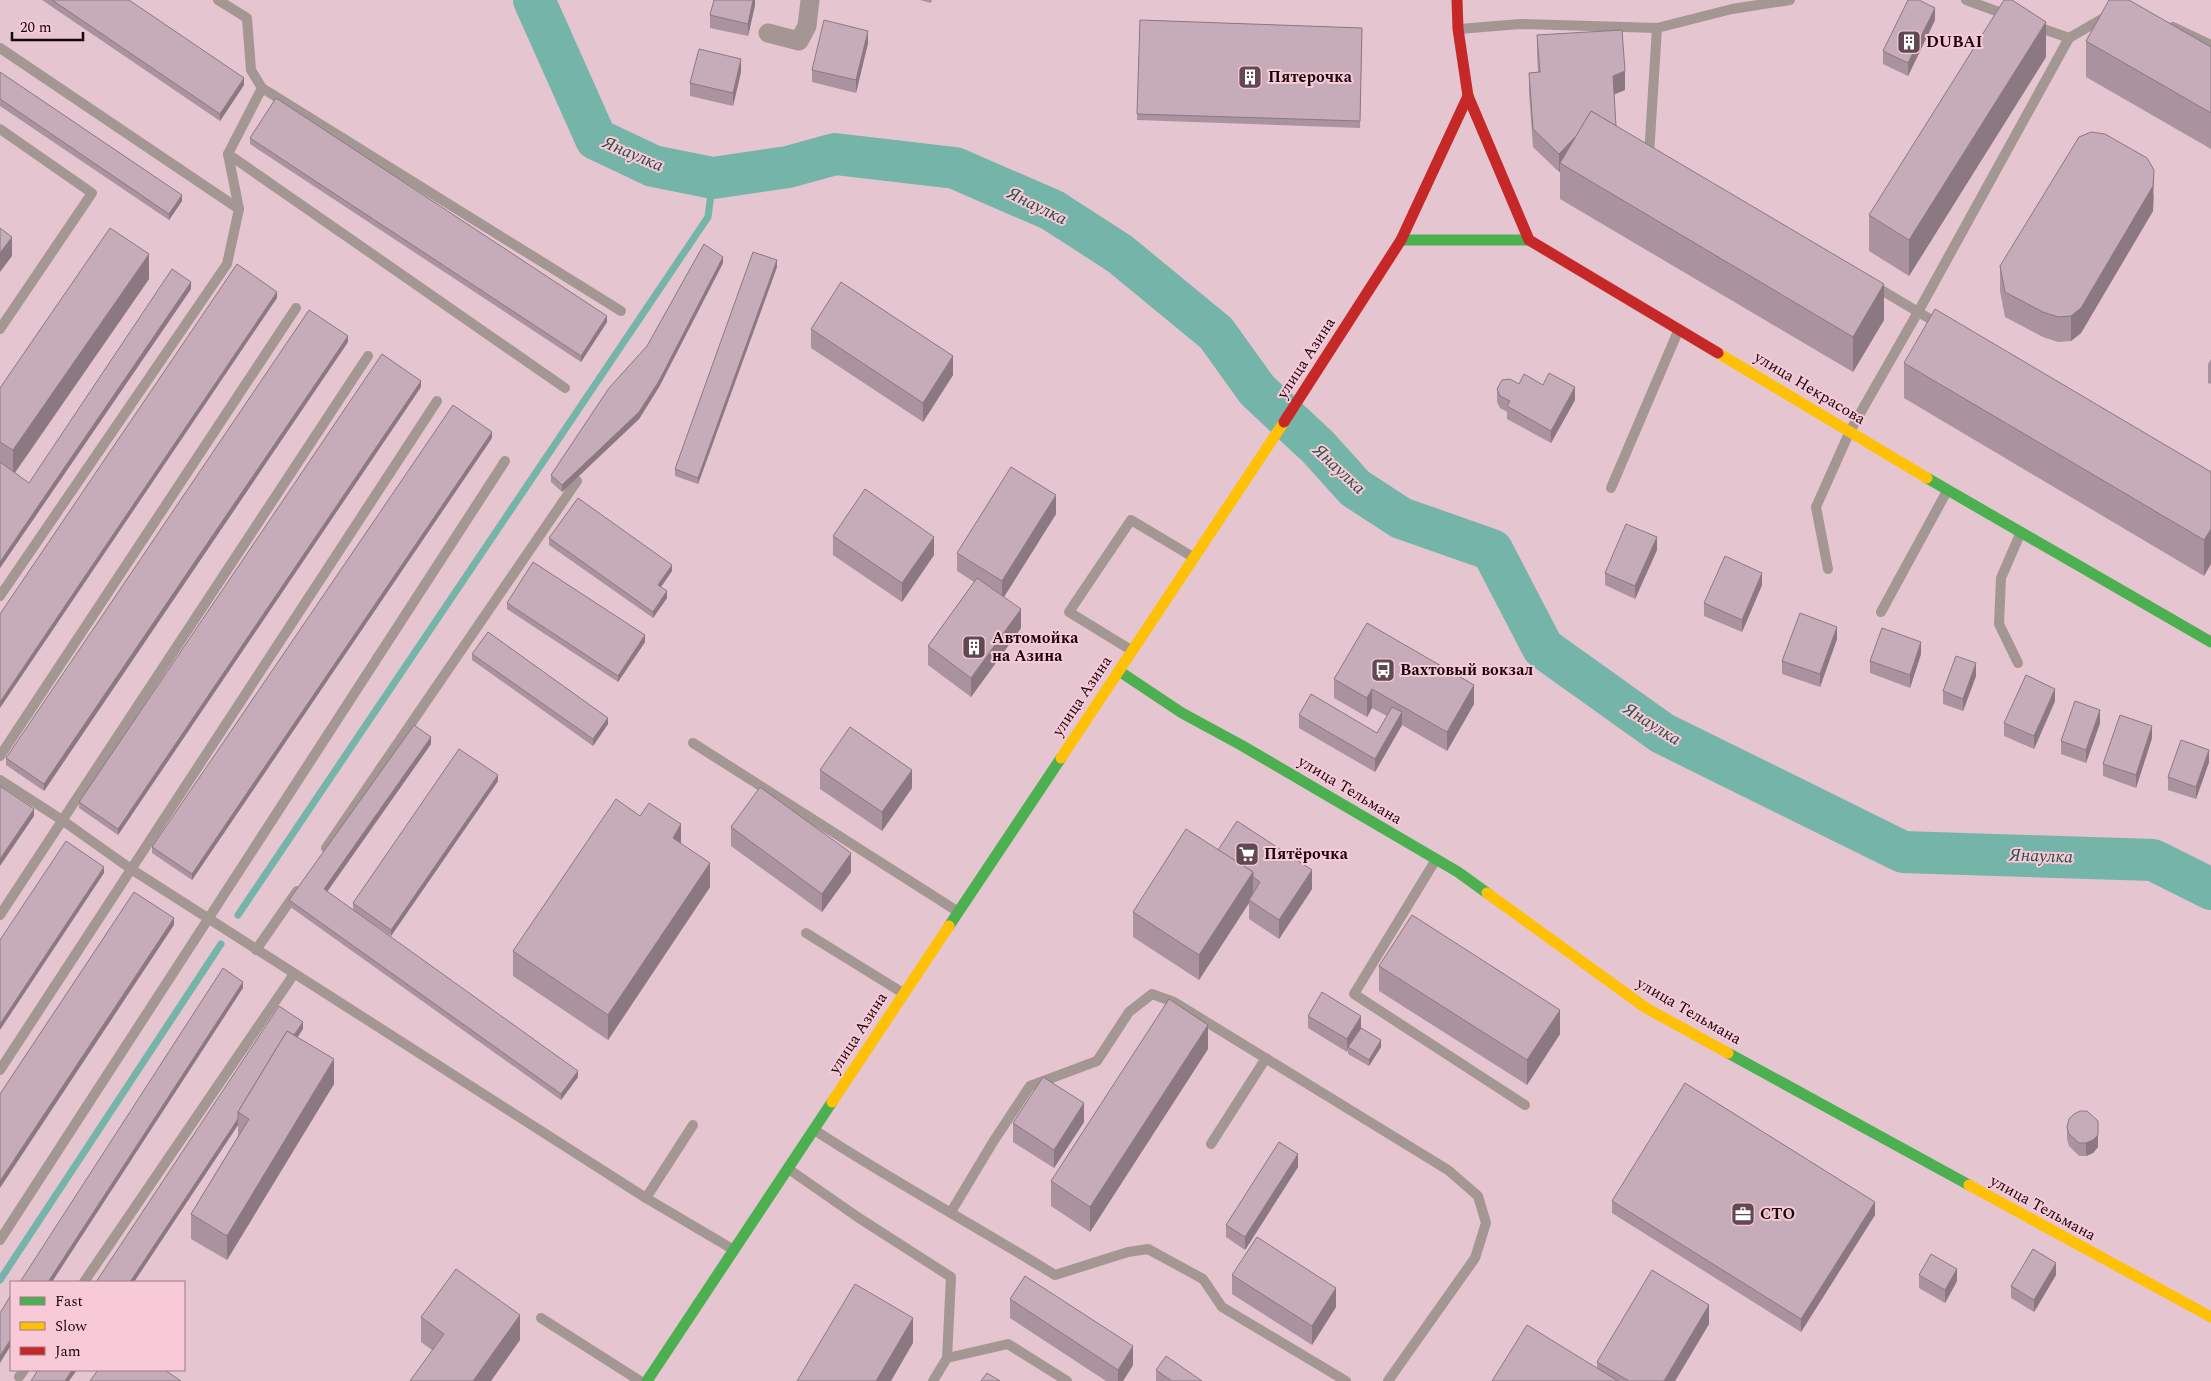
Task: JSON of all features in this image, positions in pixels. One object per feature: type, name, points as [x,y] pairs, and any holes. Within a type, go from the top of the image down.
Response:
[{"type":"street","points":[[768,33],[799,41],[807,26],[810,0]]},
{"type":"street","points":[[1401,240],[1529,240],[1468,96],[1458,29],[1457,0]]},
{"type":"street","name":"улица Азина","points":[[647,1381],[789,1170],[957,911],[1119,671],[1340,336],[1401,240],[1468,96]]},
{"type":"street","name":"улица Некрасова","points":[[1529,240],[1948,490],[2022,531],[2211,642]]},
{"type":"street","name":"улица Тельмана","points":[[1119,671],[1182,713],[1241,744],[1458,872],[1646,1008],[2211,1317]]},
{"type":"lane","points":[[218,0],[247,18],[251,70],[262,88],[621,311]]},
{"type":"lane","points":[[1458,29],[1520,24],[1657,28],[1732,10],[1790,0]]},
{"type":"lane","points":[[1966,0],[2069,38]]},
{"type":"lane","points":[[1828,569],[1816,507],[1850,431],[2069,38],[2119,9]]},
{"type":"lane","points":[[2161,21],[2211,45]]},
{"type":"lane","points":[[1657,28],[1649,155],[1666,164]]},
{"type":"lane","points":[[0,48],[239,209]]},
{"type":"lane","points":[[0,596],[227,264],[239,209],[228,154],[262,88]]},
{"type":"lane","points":[[0,129],[92,193],[0,329]]},
{"type":"lane","points":[[228,154],[565,388]]},
{"type":"lane","points":[[1860,278],[1953,332]]},
{"type":"lane","points":[[0,756],[296,308]]},
{"type":"lane","points":[[1611,488],[1679,329]]},
{"type":"lane","points":[[0,915],[368,356]]},
{"type":"lane","points":[[0,1070],[437,402]]},
{"type":"lane","points":[[0,1240],[506,461]]},
{"type":"lane","points":[[318,860],[578,481]]},
{"type":"lane","points":[[1881,612],[1948,490]]},
{"type":"lane","points":[[1132,650],[1069,612],[1131,520],[1194,557]]},
{"type":"lane","points":[[2018,663],[2000,624],[2001,578],[2022,531]]},
{"type":"lane","points":[[693,743],[957,911]]},
{"type":"lane","points":[[0,780],[62,820],[131,869],[256,950],[646,1198],[734,1250]]},
{"type":"lane","points":[[1436,860],[1354,994],[1525,1105]]},
{"type":"lane","points":[[256,950],[302,884]]},
{"type":"lane","points":[[806,933],[903,993]]},
{"type":"lane","points":[[85,1281],[294,974]]},
{"type":"lane","points":[[952,1212],[993,1142],[1030,1086],[1097,1061],[1129,1012],[1152,994],[1174,1002],[1448,1170],[1478,1196],[1486,1223],[1475,1258],[1388,1381]]},
{"type":"lane","points":[[1211,1144],[1266,1058]]},
{"type":"lane","points":[[646,1198],[693,1125]]},
{"type":"lane","points":[[815,1130],[885,1176],[952,1212],[1055,1275],[1128,1252],[1148,1249],[1203,1279],[1222,1307],[1346,1381]]},
{"type":"lane","points":[[789,1170],[951,1277],[947,1358],[933,1381]]},
{"type":"lane","points":[[541,1318],[640,1381]]},
{"type":"lane","points":[[947,1358],[1008,1344],[1067,1381]]},
{"type":"building","points":[[52,0],[129,0],[244,78],[220,114]]},
{"type":"building","points":[[714,0],[753,0],[748,24],[710,15]]},
{"type":"building","name":"DUBAI","points":[[1908,0],[1919,0],[1935,8],[1908,63],[1883,51]]},
{"type":"building","points":[[2004,0],[2012,0],[2046,22],[1909,240],[1869,215]]},
{"type":"building","points":[[2109,0],[2129,0],[2211,47],[2211,113],[2086,41]]},
{"type":"building","points":[[824,20],[868,31],[856,80],[812,70]]},
{"type":"building","name":"Пятерочка","points":[[1140,20],[1362,28],[1360,121],[1137,114]]},
{"type":"building","points":[[1622,30],[1625,71],[1613,76],[1616,126],[1591,111],[1577,135],[1559,154],[1533,129],[1529,73],[1540,72],[1537,35]]},
{"type":"building","points":[[699,49],[741,59],[733,93],[690,83]]},
{"type":"building","points":[[0,72],[182,195],[169,214],[0,99]]},
{"type":"building","points":[[276,98],[607,316],[581,356],[250,138]]},
{"type":"building","points":[[1591,111],[1884,284],[1853,337],[1560,163]]},
{"type":"building","points":[[2091,132],[2105,134],[2147,158],[2154,170],[2153,186],[2081,308],[2071,316],[2058,317],[2043,312],[2005,292],[2000,266],[2079,137]]},
{"type":"building","points":[[0,228],[12,237],[0,253]]},
{"type":"building","points":[[110,228],[149,254],[13,450],[0,442],[0,388]]},
{"type":"building","points":[[704,244],[723,257],[659,381],[639,412],[562,485],[551,475],[609,388],[647,346]]},
{"type":"building","points":[[753,252],[777,260],[698,478],[675,469]]},
{"type":"building","points":[[237,264],[277,292],[0,702],[0,614]]},
{"type":"building","points":[[172,269],[191,282],[0,562],[0,462],[29,483]]},
{"type":"building","points":[[841,282],[953,356],[923,403],[811,329]]},
{"type":"building","points":[[1935,309],[2211,472],[2211,529],[2204,540],[1904,363]]},
{"type":"building","points":[[309,310],[348,336],[44,784],[6,758]]},
{"type":"building","points":[[382,354],[421,381],[118,829],[79,802]]},
{"type":"building","points":[[1549,373],[1575,387],[1551,431],[1507,406],[1510,401],[1500,396],[1497,389],[1502,380],[1510,379],[1519,384],[1524,374],[1543,385]]},
{"type":"building","points":[[453,405],[492,432],[192,874],[152,847]]},
{"type":"building","points":[[1011,467],[1056,495],[1002,581],[957,553]]},
{"type":"building","points":[[865,489],[934,537],[902,583],[833,536]]},
{"type":"building","points":[[578,498],[672,565],[658,585],[667,591],[653,612],[549,538]]},
{"type":"building","points":[[1626,524],[1657,537],[1635,586],[1605,573]]},
{"type":"building","points":[[1725,556],[1762,573],[1742,620],[1704,603]]},
{"type":"building","points":[[533,562],[645,635],[618,676],[507,603]]},
{"type":"building","name":"Автомойка на Азина","points":[[977,578],[1021,609],[971,678],[928,646]]},
{"type":"building","points":[[1800,613],[1837,627],[1820,674],[1782,661]]},
{"type":"building","name":"Вахтовый вокзал","points":[[1367,623],[1474,685],[1447,732],[1372,689],[1367,698],[1334,679]]},
{"type":"building","points":[[1882,628],[1921,642],[1910,675],[1870,661]]},
{"type":"building","points":[[488,632],[608,718],[593,739],[472,654]]},
{"type":"building","points":[[1956,656],[1976,663],[1963,699],[1943,691]]},
{"type":"building","points":[[2026,675],[2055,689],[2034,736],[2004,723]]},
{"type":"building","points":[[1311,694],[1377,733],[1392,707],[1402,712],[1375,759],[1299,715]]},
{"type":"building","points":[[2075,701],[2100,710],[2086,750],[2061,741]]},
{"type":"building","points":[[2120,715],[2152,726],[2136,775],[2103,764]]},
{"type":"building","points":[[414,725],[431,737],[324,889],[578,1071],[561,1094],[289,900]]},
{"type":"building","points":[[850,727],[912,770],[882,812],[820,770]]},
{"type":"building","points":[[2181,740],[2209,750],[2196,787],[2168,777]]},
{"type":"building","points":[[459,749],[498,775],[391,930],[353,903]]},
{"type":"building","points":[[0,786],[34,809],[0,859]]},
{"type":"building","points":[[760,787],[851,853],[822,894],[731,827]]},
{"type":"building","points":[[616,799],[640,816],[649,803],[681,824],[673,838],[710,863],[608,1015],[513,951]]},
{"type":"building","points":[[1237,821],[1312,870],[1279,920],[1249,900],[1260,882],[1253,877],[1253,872],[1218,850]]},
{"type":"building","points":[[1186,829],[1253,872],[1199,955],[1133,912]]},
{"type":"building","points":[[66,841],[104,867],[0,1024],[0,940]]},
{"type":"building","points":[[134,892],[174,918],[0,1181],[0,1094]]},
{"type":"building","points":[[1412,915],[1560,1010],[1527,1060],[1379,966]]},
{"type":"building","points":[[223,968],[243,982],[49,1281],[21,1281]]},
{"type":"building","points":[[1322,992],[1361,1016],[1347,1039],[1308,1016]]},
{"type":"building","points":[[1169,999],[1208,1025],[1090,1207],[1051,1181]]},
{"type":"building","points":[[279,1006],[303,1022],[294,1035],[287,1031],[238,1112],[238,1119],[131,1281],[97,1281]]},
{"type":"building","points":[[1361,1028],[1381,1040],[1369,1060],[1348,1047]]},
{"type":"building","points":[[287,1031],[334,1059],[227,1236],[191,1214],[249,1119],[238,1112]]},
{"type":"building","points":[[1043,1077],[1084,1103],[1054,1150],[1013,1123]]},
{"type":"building","name":"СТО","points":[[1685,1083],[1875,1202],[1801,1319],[1612,1201]]},
{"type":"building","points":[[2080,1111],[2087,1111],[2098,1121],[2098,1135],[2086,1143],[2079,1143],[2069,1134],[2067,1127],[2069,1119]]},
{"type":"building","points":[[1279,1142],[1298,1154],[1245,1237],[1226,1225]]},
{"type":"building","points":[[1257,1237],[1336,1288],[1312,1326],[1232,1275]]},
{"type":"building","points":[[2033,1249],[2056,1263],[2034,1300],[2011,1286]]},
{"type":"building","points":[[1931,1254],[1957,1269],[1945,1290],[1919,1275]]},
{"type":"building","points":[[456,1269],[520,1315],[473,1381],[410,1381],[444,1334],[421,1317]]},
{"type":"building","points":[[1652,1270],[1709,1305],[1664,1381],[1629,1381],[1597,1362]]},
{"type":"building","points":[[1025,1276],[1133,1346],[1118,1370],[1010,1299]]},
{"type":"building","points":[[855,1284],[913,1318],[876,1381],[797,1381]]},
{"type":"building","points":[[10,1297],[10,1341],[0,1356],[0,1313]]},
{"type":"building","points":[[1527,1325],[1618,1381],[1492,1381]]},
{"type":"building","points":[[1166,1356],[1202,1381],[1172,1381],[1156,1370]]},
{"type":"building","points":[[37,1371],[71,1371],[65,1381],[31,1381]]},
{"type":"building","points":[[97,1371],[166,1371],[181,1381],[90,1381]]},
{"type":"building","points":[[987,1373],[1000,1381],[981,1381]]},
{"type":"waterway","name":"Янаулка","points":[[534,0],[596,139],[653,166],[713,178],[788,167],[835,154],[955,168],[1052,210],[1120,254],[1216,333],[1257,390],[1318,447],[1355,488],[1401,518],[1492,550],[1543,648],[1662,733],[1903,852],[2153,860],[2211,889]]},
{"type":"waterway","points":[[238,915],[708,217],[713,178]]},
{"type":"waterway","points":[[0,1280],[221,944]]},
{"type":"traffic: fast","points":[[1401,240],[1529,240]]},
{"type":"traffic: fast","points":[[1927,478],[2211,642]]},
{"type":"traffic: fast","points":[[1119,671],[1182,713],[1241,745],[1458,872],[1487,893]]},
{"type":"traffic: fast","points":[[949,926],[1061,758]]},
{"type":"traffic: fast","points":[[1728,1053],[1969,1185]]},
{"type":"traffic: fast","points":[[647,1381],[832,1102]]},
{"type":"traffic: slow","points":[[1718,353],[1927,478]]},
{"type":"traffic: slow","points":[[1061,758],[1284,422]]},
{"type":"traffic: slow","points":[[1487,893],[1646,1008],[1728,1053]]},
{"type":"traffic: slow","points":[[832,1102],[949,926]]},
{"type":"traffic: slow","points":[[1969,1185],[2211,1317]]},
{"type":"traffic: jam","points":[[1284,422],[1401,240],[1468,96],[1458,29],[1457,0]]},
{"type":"traffic: jam","points":[[1468,96],[1529,240],[1718,353]]},
{"type":"place","name":"DUBAI","points":[[1909,42]]},
{"type":"place","name":"Пятерочка","points":[[1250,77]]},
{"type":"place","name":"Автомойка на Азина","points":[[974,647]]},
{"type":"place","name":"Вахтовый вокзал","points":[[1383,670]]},
{"type":"place","name":"Пятёрочка","points":[[1247,854]]},
{"type":"place","name":"СТО","points":[[1743,1214]]}]
